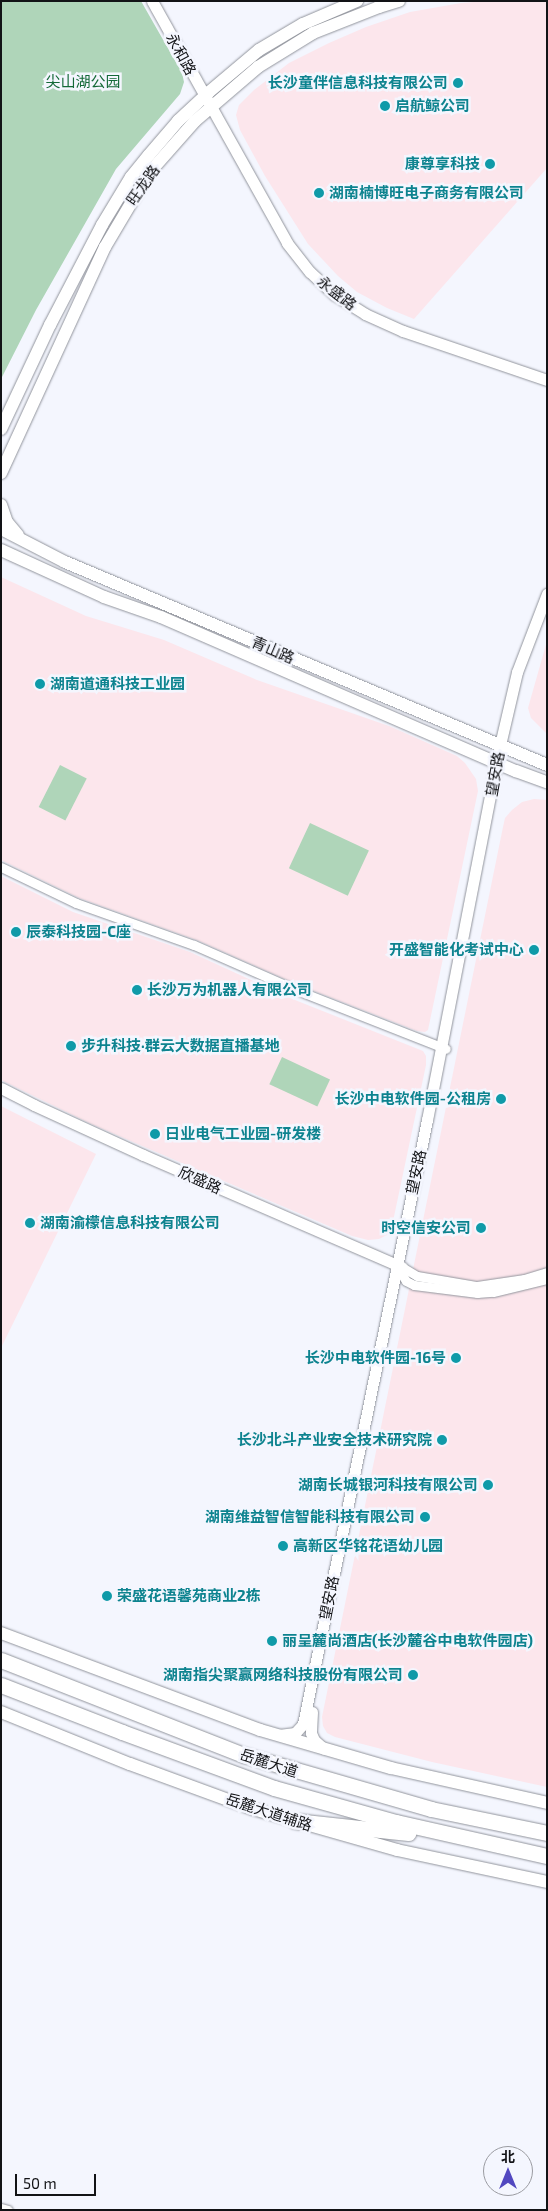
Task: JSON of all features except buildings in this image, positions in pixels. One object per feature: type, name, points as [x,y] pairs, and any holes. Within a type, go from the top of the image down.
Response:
[{"type":"highway","name":"岳麓大道","points":[[1,1660],[244,1755],[431,1809],[547,1833]]},
{"type":"highway","name":"岳麓大道","points":[[1,1685],[274,1788],[463,1839],[547,1856]]},
{"type":"highway","points":[[295,1821],[463,1839]]},
{"type":"main road","name":"旺龙路","points":[[2,473],[119,221],[149,173],[209,99],[241,64],[284,34],[357,1]]},
{"type":"main road","name":"旺龙路","points":[[1,428],[50,325],[115,202],[154,148],[209,99],[312,33],[379,6],[399,1]]},
{"type":"main road","points":[[1,505],[6,522],[12,530],[36,548]]},
{"type":"main road","name":"青山路","points":[[1,530],[36,548],[547,765]]},
{"type":"main road","name":"青山路","points":[[1,550],[104,597],[187,628],[499,764],[547,782]]},
{"type":"main road","points":[[1,556],[18,558]]},
{"type":"main road","points":[[1,1633],[208,1711],[325,1750],[452,1784],[547,1803]]},
{"type":"main road","name":"岳麓大道辅路","points":[[1,1712],[147,1770],[253,1809],[397,1850],[547,1882]]},
{"type":"street","name":"永和路","points":[[152,1],[209,99]]},
{"type":"street","name":"永和路","points":[[158,1],[209,99]]},
{"type":"street","name":"永盛路","points":[[209,99],[292,240],[314,268],[338,291],[368,309],[404,325],[547,374]]},
{"type":"street","name":"永盛路","points":[[209,99],[287,243],[310,272],[335,295],[365,314],[403,330],[547,380]]},
{"type":"street","name":"望安路","points":[[325,1750],[314,1740],[311,1733],[311,1717],[517,672],[547,594]]},
{"type":"street","name":"望安路","points":[[502,747],[534,636],[547,608]]},
{"type":"street","points":[[1,867],[76,903],[194,944],[294,989],[443,1050]]},
{"type":"street","points":[[1,872],[75,907],[193,948],[292,993],[443,1050]]},
{"type":"street","name":"欣盛路","points":[[1,1088],[143,1155],[399,1269]]},
{"type":"street","name":"欣盛路","points":[[1,1094],[32,1111],[140,1160],[399,1269]]},
{"type":"street","name":"望安路","points":[[278,1735],[295,1733],[303,1724],[399,1269]]},
{"type":"street","points":[[399,1269],[416,1276],[477,1286],[524,1279],[547,1272]]},
{"type":"street","points":[[399,1269],[406,1281],[414,1285],[477,1293],[493,1292],[547,1279]]},
{"type":"street","points":[[1,2208],[8,2210]]},
{"type":"shaded area","points":[[547,1],[547,168],[414,319],[387,308],[357,292],[338,276],[308,244],[265,176],[240,130],[236,115],[239,105],[254,90],[289,63],[329,43],[366,27],[410,12],[461,3]]},
{"type":"shaded area","points":[[1,577],[86,616],[164,640],[257,680],[389,726],[457,756],[465,763],[476,779],[478,791],[428,1030],[425,1032],[417,1031],[296,984],[199,941],[79,898],[1,860]]},
{"type":"shaded area","points":[[547,641],[547,734],[531,718],[528,708]]},
{"type":"shaded area","points":[[534,799],[547,800],[547,1787],[432,1762],[335,1737],[327,1733],[323,1726],[322,1717],[505,818],[522,802]]},
{"type":"shaded area","points":[[1,876],[73,912],[190,952],[290,998],[423,1051],[426,1056],[426,1065],[392,1226],[387,1235],[379,1239],[368,1240],[352,1236],[91,1124],[1,1080]]},
{"type":"shaded area","points":[[1,1106],[96,1154],[1,1348]]},
{"type":"green space","name":"尖山湖公园","points":[[1,1],[141,1],[182,73],[184,82],[180,94],[116,169],[36,310],[1,379]]},
{"type":"green space","points":[[60,765],[87,779],[65,820],[39,807]]},
{"type":"green space","points":[[310,823],[369,850],[348,896],[289,868]]},
{"type":"green space","points":[[282,1057],[330,1079],[317,1107],[269,1084]]},
{"type":"place","name":"长沙童伴信息科技有限公司","points":[[458,83]]},
{"type":"place","name":"启航鲸公司","points":[[385,106]]},
{"type":"place","name":"康尊享科技","points":[[490,164]]},
{"type":"place","name":"湖南楠博旺电子商务有限公司","points":[[319,193]]},
{"type":"place","name":"湖南道通科技工业园","points":[[40,684]]},
{"type":"place","name":"辰泰科技园-C座","points":[[16,932]]},
{"type":"place","name":"开盛智能化考试中心","points":[[534,950]]},
{"type":"place","name":"长沙万为机器人有限公司","points":[[137,990]]},
{"type":"place","name":"步升科技·群云大数据直播基地","points":[[71,1046]]},
{"type":"place","name":"长沙中电软件园-公租房","points":[[501,1099]]},
{"type":"place","name":"日业电气工业园-研发楼","points":[[155,1134]]},
{"type":"place","name":"湖南渝檬信息科技有限公司","points":[[30,1223]]},
{"type":"place","name":"时空信安公司","points":[[481,1228]]},
{"type":"place","name":"长沙中电软件园-16号","points":[[456,1358]]},
{"type":"place","name":"长沙北斗产业安全技术研究院","points":[[442,1440]]},
{"type":"place","name":"湖南长城银河科技有限公司","points":[[488,1485]]},
{"type":"place","name":"湖南维益智信智能科技有限公司","points":[[425,1517]]},
{"type":"place","name":"高新区华铭花语幼儿园","points":[[283,1546]]},
{"type":"place","name":"荣盛花语馨苑商业2栋","points":[[107,1596]]},
{"type":"place","name":"丽呈麓尚酒店(长沙麓谷中电软件园店)","points":[[272,1641]]},
{"type":"place","name":"湖南指尖聚赢网络科技股份有限公司","points":[[413,1675]]}]
